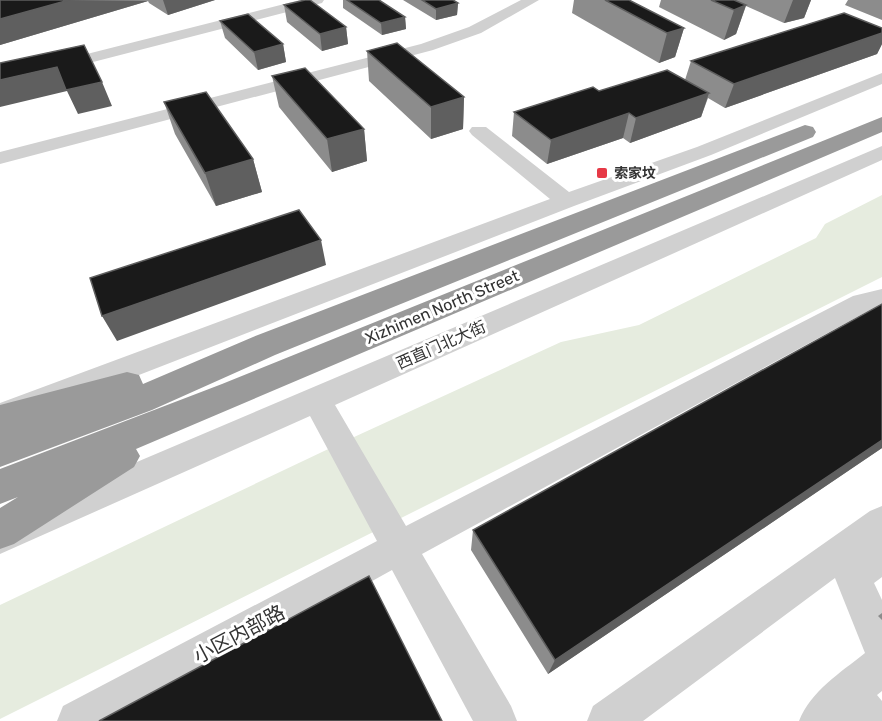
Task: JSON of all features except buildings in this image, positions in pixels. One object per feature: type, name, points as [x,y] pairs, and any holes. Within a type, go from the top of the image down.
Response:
[{"type":"highway","name":"Xizhimen North Street","points":[[0,451],[127,405],[264,346],[882,102]]},
{"type":"highway","name":"Xizhimen North Street","points":[[0,487],[234,394],[882,124]]},
{"type":"highway","points":[[0,418],[129,385],[217,357],[264,346]]},
{"type":"highway","points":[[0,530],[174,425],[234,394]]},
{"type":"street","points":[[0,81],[317,0]]},
{"type":"street","points":[[0,158],[427,47],[475,30],[532,0]]},
{"type":"street","points":[[0,74],[227,6]]},
{"type":"street","points":[[0,418],[566,201],[704,151],[882,78]]},
{"type":"street","points":[[479,130],[566,201]]},
{"type":"street","name":"西直门北大街","points":[[0,537],[882,152]]},
{"type":"street","name":"小区内部路","points":[[78,721],[862,303],[882,298]]},
{"type":"street","points":[[316,399],[496,721]]},
{"type":"street","points":[[608,721],[882,522]]},
{"type":"street","points":[[882,555],[853,576],[882,647]]},
{"type":"street","points":[[847,712],[882,664]]},
{"type":"shaded area","points":[[882,195],[882,277],[0,719],[0,605],[341,443],[561,342],[639,325],[816,238],[825,224]]},
{"type":"place","name":"索家坟","points":[[602,173]]}]
